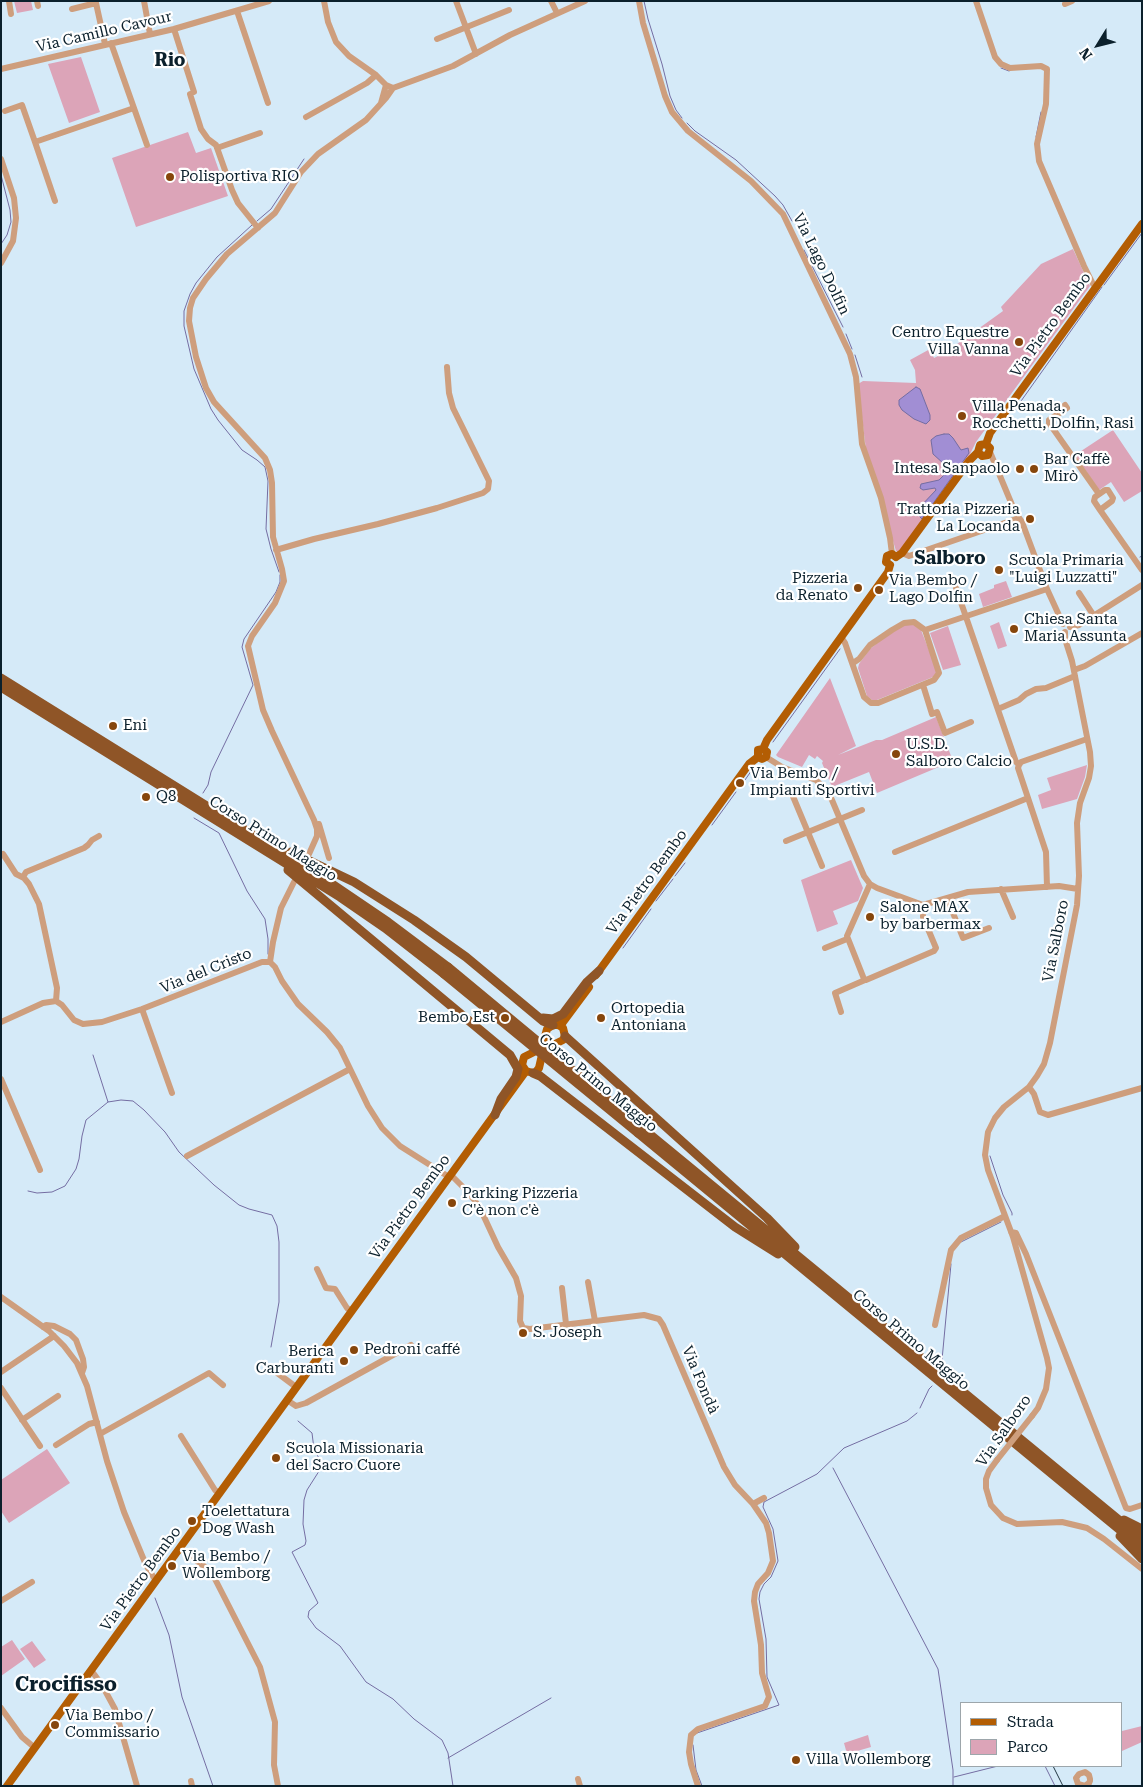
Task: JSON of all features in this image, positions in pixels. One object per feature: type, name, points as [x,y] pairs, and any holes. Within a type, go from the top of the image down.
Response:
[{"type":"highway","name":"Corso Primo Maggio","points":[[1,678],[358,901],[1142,1539]]},
{"type":"highway","name":"Corso Primo Maggio","points":[[1,687],[340,897],[446,971]]},
{"type":"highway","points":[[242,827],[260,834],[283,848],[368,891],[446,943],[544,1021],[556,1025]]},
{"type":"highway","points":[[256,844],[510,1055],[518,1069],[516,1077],[501,1099],[495,1115]]},
{"type":"highway","points":[[540,1017],[553,1019],[563,1014],[587,982],[599,971]]},
{"type":"highway","points":[[565,1036],[768,1218],[802,1255],[820,1270],[832,1288]]},
{"type":"highway","points":[[510,1055],[516,1057],[527,1069],[540,1076],[735,1226],[832,1288]]},
{"type":"highway","name":"Corso Primo Maggio","points":[[832,1288],[1142,1548]]},
{"type":"highway","points":[[1085,1492],[1097,1498],[1125,1520],[1142,1529]]},
{"type":"highway","points":[[1104,1517],[1142,1559]]},
{"type":"main road","name":"Via Pietro Bembo","points":[[980,454],[980,445],[986,444],[990,432],[1142,224]]},
{"type":"main road","points":[[986,444],[990,448],[990,452]]},
{"type":"main road","name":"Via Pietro Bembo","points":[[841,638],[888,572],[890,565],[896,562],[897,555],[969,461],[980,454],[987,456],[990,452]]},
{"type":"main road","points":[[762,757],[767,752],[763,749],[767,740],[841,638]]},
{"type":"main road","name":"Via Pietro Bembo","points":[[7,1786],[495,1115],[527,1069],[524,1057],[536,1051],[544,1040],[547,1030],[556,1025],[599,971],[749,764],[762,757]]},
{"type":"main road","points":[[556,1025],[564,1030],[565,1036]]},
{"type":"main road","name":"Via Pietro Bembo","points":[[527,1069],[539,1068],[542,1055],[549,1047],[561,1042],[565,1036]]},
{"type":"street","points":[[8,1],[12,14]]},
{"type":"street","points":[[144,1],[150,34]]},
{"type":"street","name":"Via Camillo Cavour","points":[[1,69],[174,30],[269,1]]},
{"type":"street","points":[[324,1],[328,22],[336,42],[350,56],[376,74],[386,85],[393,88]]},
{"type":"street","points":[[456,1],[476,54]]},
{"type":"street","points":[[551,1],[557,13]]},
{"type":"street","name":"Via Lago Dolfin","points":[[639,1],[643,23],[665,96],[672,112],[688,131],[751,181],[783,214],[850,354],[856,377],[862,444],[881,498],[890,538],[897,555]]},
{"type":"street","points":[[976,1],[995,57],[1001,64],[1010,68],[1041,66],[1047,69],[1046,104],[1037,144],[1039,162],[1084,266],[1093,284],[1096,286]]},
{"type":"street","points":[[1065,4],[1072,1]]},
{"type":"street","points":[[309,854],[317,836],[317,829],[264,710],[248,646],[252,636],[275,603],[284,581],[272,527],[272,483],[270,470],[265,458],[214,402],[206,388],[196,357],[189,322],[193,298],[227,254],[255,225],[274,213],[300,172],[326,148],[366,120],[393,88],[438,72],[476,54],[510,34],[583,2]]},
{"type":"street","points":[[72,9],[96,3],[108,44],[134,108],[146,145]]},
{"type":"street","points":[[437,38],[509,10]]},
{"type":"street","points":[[237,11],[268,103]]},
{"type":"street","points":[[174,30],[202,129],[217,148],[238,203],[255,225]]},
{"type":"street","points":[[306,117],[367,83],[376,74]]},
{"type":"street","points":[[380,104],[386,85]]},
{"type":"street","points":[[5,111],[22,105],[55,201]]},
{"type":"street","points":[[35,142],[134,108]]},
{"type":"street","points":[[217,148],[260,133]]},
{"type":"street","points":[[1,159],[14,198],[16,218],[13,241],[1,263]]},
{"type":"street","points":[[228,180],[249,173]]},
{"type":"street","points":[[276,550],[437,508],[483,493],[488,489],[489,481],[453,408],[449,393],[447,367]]},
{"type":"street","points":[[1065,405],[1067,408],[1049,420],[1049,423],[1099,494]]},
{"type":"street","name":"Via Salboro","points":[[990,452],[1063,624],[1061,628],[1065,632],[1064,638],[1074,673],[1090,752],[1090,772],[1076,823],[1077,905],[1047,1053],[1038,1076],[1029,1087],[1000,1112],[991,1126],[987,1138],[986,1164],[1011,1232],[1049,1368],[1046,1389],[1038,1408],[989,1471],[986,1479],[986,1488],[991,1505],[1002,1518],[1017,1524],[1062,1522],[1087,1528],[1142,1569]]},
{"type":"street","name":"Via Salboro","points":[[980,454],[994,464]]},
{"type":"street","points":[[1100,510],[1112,501],[1113,498],[1108,490],[1094,498],[1100,510],[1142,570]]},
{"type":"street","points":[[897,555],[909,556],[1019,518]]},
{"type":"street","points":[[1065,632],[1069,631],[1070,627],[1078,625],[1094,616],[1142,585]]},
{"type":"street","points":[[956,588],[1018,765],[1046,852],[1047,887]]},
{"type":"street","points":[[925,630],[1047,589]]},
{"type":"street","points":[[1079,594],[1094,616]]},
{"type":"street","points":[[841,638],[853,663],[864,697],[871,703],[878,703],[923,685],[937,678],[940,673],[925,630],[914,622],[904,622],[880,638],[853,663]]},
{"type":"street","points":[[1063,624],[1068,623],[1070,627]]},
{"type":"street","points":[[998,709],[1019,700],[1031,691],[1046,688],[1142,633]]},
{"type":"street","points":[[923,685],[932,714],[937,712],[945,733],[971,722]]},
{"type":"street","points":[[1018,765],[1021,762],[1087,739]]},
{"type":"street","points":[[762,757],[816,780],[823,785],[833,799],[864,876],[870,884],[923,905],[932,904],[968,892],[1060,886],[1078,889]]},
{"type":"street","points":[[296,782],[303,790],[319,823],[329,858]]},
{"type":"street","points":[[792,794],[822,866]]},
{"type":"street","points":[[895,852],[1028,798]]},
{"type":"street","points":[[786,841],[862,810]]},
{"type":"street","points":[[22,878],[26,872],[84,848],[99,836]]},
{"type":"street","points":[[1,1022],[43,1003],[56,1001],[57,988],[42,916],[34,893],[22,878],[16,874],[3,854]]},
{"type":"street","points":[[270,962],[272,942],[280,908],[294,882]]},
{"type":"street","points":[[865,980],[847,936],[870,884]]},
{"type":"street","points":[[1001,889],[1013,917]]},
{"type":"street","points":[[947,898],[963,938],[989,928]]},
{"type":"street","points":[[841,1012],[834,993],[934,952],[935,946],[923,917],[923,905]]},
{"type":"street","points":[[825,948],[847,939]]},
{"type":"street","name":"Via del Cristo","points":[[56,1001],[62,1005],[74,1020],[83,1024],[102,1022],[142,1009],[262,962],[270,962],[298,1004],[335,1041],[372,1113],[390,1138],[450,1176]]},
{"type":"street","points":[[142,1009],[172,1093]]},
{"type":"street","points":[[187,1156],[350,1068]]},
{"type":"street","points":[[1,1079],[40,1170]]},
{"type":"street","points":[[1029,1087],[1034,1094],[1040,1112],[1048,1115],[1142,1088]]},
{"type":"street","name":"Via Fondà","points":[[450,1176],[467,1190],[479,1206],[498,1247],[516,1278],[522,1296],[520,1321],[523,1328],[530,1329],[644,1315],[659,1319],[724,1467],[735,1485],[753,1504]]},
{"type":"street","points":[[936,1325],[951,1250],[962,1238],[1005,1216]]},
{"type":"street","name":"Via Salboro","points":[[1011,1232],[1016,1233],[1024,1248],[1126,1508],[1130,1509],[1142,1505]]},
{"type":"street","points":[[316,1269],[326,1288],[335,1289],[351,1311]]},
{"type":"street","points":[[588,1282],[595,1321]]},
{"type":"street","points":[[562,1288],[566,1324]]},
{"type":"street","points":[[1,1297],[54,1336],[71,1354],[82,1373],[124,1512],[146,1564],[156,1581]]},
{"type":"street","points":[[43,1327],[46,1325],[54,1326],[70,1334],[76,1340],[83,1359],[84,1367],[82,1373]]},
{"type":"street","points":[[1,1372],[54,1336]]},
{"type":"street","points":[[286,1400],[296,1406],[306,1403],[411,1345]]},
{"type":"street","points":[[272,1369],[296,1387]]},
{"type":"street","points":[[100,1434],[106,1433],[210,1373],[223,1385]]},
{"type":"street","points":[[1,1388],[40,1446]]},
{"type":"street","points":[[22,1420],[58,1396]]},
{"type":"street","points":[[56,1445],[89,1424],[97,1422]]},
{"type":"street","points":[[181,1436],[215,1490],[219,1493]]},
{"type":"street","points":[[698,1786],[690,1758],[690,1735],[698,1729],[765,1706],[769,1697],[762,1673],[761,1645],[754,1601],[758,1584],[769,1570],[773,1556],[767,1528],[753,1504],[764,1498]]},
{"type":"street","points":[[180,1548],[209,1570],[260,1667],[275,1722],[274,1765],[278,1786]]},
{"type":"street","points":[[1,1602],[32,1582]]},
{"type":"street","points":[[91,1670],[115,1710],[137,1786]]},
{"type":"street","points":[[1,1708],[24,1739],[35,1748]]},
{"type":"street","points":[[1085,1772],[1090,1776],[1088,1784],[1082,1786],[1077,1784],[1076,1778],[1078,1774],[1085,1772]]},
{"type":"green space","points":[[14,1],[31,1],[33,10],[17,13]]},
{"type":"green space","points":[[81,57],[100,112],[69,123],[48,64]]},
{"type":"green space","name":"Polisportiva RIO","points":[[188,132],[196,153],[211,148],[228,196],[136,227],[112,158]]},
{"type":"green space","points":[[1073,249],[1090,286],[976,442],[970,454],[902,549],[898,552],[896,551],[866,450],[858,384],[863,381],[916,383],[915,370],[910,360],[930,349],[934,358],[946,352],[1003,311],[1001,307],[1041,264]]},
{"type":"green space","points":[[1113,430],[1142,473],[1142,491],[1124,502],[1111,482],[1099,490],[1075,455]]},
{"type":"green space","points":[[1006,581],[1012,597],[983,607],[979,594],[994,588],[994,585]]},
{"type":"green space","points":[[999,622],[1007,646],[998,649],[990,626]]},
{"type":"green space","points":[[913,624],[921,630],[936,668],[936,674],[933,677],[877,700],[872,700],[867,696],[858,668],[859,664],[870,649],[881,640],[904,625]]},
{"type":"green space","points":[[948,626],[961,665],[943,670],[930,633]]},
{"type":"green space","points":[[830,678],[856,746],[838,755],[876,740],[882,740],[936,717],[953,761],[877,793],[869,772],[832,787],[822,763],[823,761],[817,756],[815,759],[809,755],[802,767],[778,757],[776,755]]},
{"type":"green space","points":[[1087,765],[1077,799],[1042,809],[1038,795],[1051,790],[1047,778]]},
{"type":"green space","points":[[851,860],[863,888],[858,901],[833,911],[838,924],[817,932],[801,880]]},
{"type":"green space","points":[[47,1449],[70,1483],[9,1523],[1,1511],[1,1480]]},
{"type":"green space","points":[[12,1640],[25,1659],[1,1676],[1,1647]]},
{"type":"green space","points":[[32,1641],[46,1660],[34,1668],[20,1649]]},
{"type":"green space","points":[[1142,1726],[1142,1742],[1123,1751],[1123,1731]]},
{"type":"green space","points":[[868,1735],[871,1747],[847,1754],[844,1743]]},
{"type":"shaded area","points":[[916,387],[920,389],[930,415],[930,420],[926,424],[914,419],[902,410],[899,405],[899,400]]},
{"type":"shaded area","points":[[949,434],[961,450],[968,448],[969,453],[922,519],[919,508],[936,490],[935,488],[923,490],[920,488],[921,484],[939,480],[945,474],[946,469],[944,464],[933,454],[931,440],[936,436]]},
{"type":"waterway","points":[[644,1],[670,96],[682,118]]},
{"type":"waterway","points":[[1001,68],[1009,71]]},
{"type":"waterway","points":[[1036,137],[1041,112]]},
{"type":"waterway","points":[[687,123],[695,131],[736,160],[775,196],[783,205],[792,221]]},
{"type":"waterway","points":[[257,221],[271,209],[304,159]]},
{"type":"waterway","points":[[1,175],[10,210],[11,222],[7,235],[1,244]]},
{"type":"waterway","points":[[252,225],[217,257],[196,283],[184,311],[184,326],[194,369],[211,409],[242,450],[265,467],[268,481],[266,529],[279,572]]},
{"type":"waterway","points":[[1104,285],[1142,233]]},
{"type":"waterway","points":[[804,250],[843,327]]},
{"type":"waterway","points":[[1014,411],[1102,287]]},
{"type":"waterway","points":[[846,334],[852,349]]},
{"type":"waterway","points":[[855,355],[862,377]]},
{"type":"waterway","points":[[203,793],[208,785],[211,772],[253,685],[242,647],[244,639],[276,592],[280,582],[280,575]]},
{"type":"waterway","points":[[773,742],[840,649]]},
{"type":"waterway","points":[[745,780],[754,767]]},
{"type":"waterway","points":[[712,825],[736,792]]},
{"type":"waterway","points":[[194,818],[219,833],[247,891],[265,919],[268,954]]},
{"type":"waterway","points":[[675,876],[685,863]]},
{"type":"waterway","points":[[656,901],[673,879]]},
{"type":"waterway","points":[[623,948],[651,909]]},
{"type":"waterway","points":[[93,1055],[108,1102],[133,1101],[165,1132],[179,1152],[214,1185],[239,1205],[272,1215],[277,1226],[279,1242],[279,1302],[271,1347]]},
{"type":"waterway","points":[[28,1191],[37,1193],[52,1192],[65,1186],[76,1169],[86,1120],[108,1102]]},
{"type":"waterway","points":[[990,1156],[1012,1215]]},
{"type":"waterway","points":[[961,1242],[1001,1222]]},
{"type":"waterway","points":[[942,1360],[951,1264]]},
{"type":"waterway","points":[[920,1408],[932,1386]]},
{"type":"waterway","points":[[697,1733],[779,1705],[767,1677],[766,1639],[759,1599],[760,1592],[764,1584],[771,1577],[778,1561],[773,1529],[763,1507],[764,1502],[817,1474],[844,1448],[907,1421],[917,1413]]},
{"type":"waterway","points":[[298,1421],[312,1433],[314,1449],[322,1464],[307,1490],[304,1500],[303,1524],[305,1545],[292,1552],[318,1603],[309,1611],[308,1617],[316,1628],[340,1646],[366,1682],[393,1699],[414,1719],[442,1740],[448,1753],[453,1786]]},
{"type":"waterway","points":[[833,1468],[938,1669],[953,1770],[953,1786]]},
{"type":"waterway","points":[[155,1598],[169,1635],[182,1697],[213,1786]]},
{"type":"waterway","points":[[448,1758],[551,1698]]},
{"type":"waterway","points":[[693,1745],[696,1770],[702,1786]]},
{"type":"waterway","points":[[954,1777],[994,1767]]},
{"type":"waterway","points":[[1046,1767],[1055,1786]]},
{"type":"tram line","points":[[1054,1767],[1063,1786]]},
{"type":"place","name":"Polisportiva RIO","points":[[170,177]]},
{"type":"place","name":"Centro Equestre Villa Vanna","points":[[1019,342]]},
{"type":"place","name":"Villa Penada, Rocchetti, Dolfin, Rasi","points":[[962,416]]},
{"type":"place","name":"Intesa Sanpaolo","points":[[1020,469]]},
{"type":"place","name":"Bar Caffè Mirò","points":[[1034,469]]},
{"type":"place","name":"Trattoria Pizzeria La Locanda","points":[[1030,519]]},
{"type":"place","name":"Scuola Primaria \"Luigi Luzzatti\"","points":[[999,570]]},
{"type":"place","name":"Pizzeria da Renato","points":[[858,588]]},
{"type":"place","name":"Via Bembo / Lago Dolfin","points":[[879,590]]},
{"type":"place","name":"Chiesa Santa Maria Assunta","points":[[1014,629]]},
{"type":"place","name":"Eni","points":[[113,726]]},
{"type":"place","name":"U.S.D. Salboro Calcio","points":[[896,754]]},
{"type":"place","name":"Via Bembo / Impianti Sportivi","points":[[740,783]]},
{"type":"place","name":"Q8","points":[[146,797]]},
{"type":"place","name":"Salone MAX by barbermax","points":[[870,917]]},
{"type":"place","name":"Bembo Est","points":[[505,1018]]},
{"type":"place","name":"Ortopedia Antoniana","points":[[601,1018]]},
{"type":"place","name":"Parking Pizzeria C'è non c'è","points":[[452,1203]]},
{"type":"place","name":"S. Joseph","points":[[523,1333]]},
{"type":"place","name":"Pedroni caffé","points":[[354,1350]]},
{"type":"place","name":"Berica Carburanti","points":[[344,1361]]},
{"type":"place","name":"Scuola Missionaria del Sacro Cuore","points":[[276,1458]]},
{"type":"place","name":"Toelettatura Dog Wash","points":[[192,1521]]},
{"type":"place","name":"Via Bembo / Wollemborg","points":[[172,1566]]},
{"type":"place","name":"Via Bembo / Commissario","points":[[55,1725]]},
{"type":"place","name":"Villa Wollemborg","points":[[796,1760]]},
{"type":"district","name":"Rio","points":[[170,61]]},
{"type":"district","name":"Salboro","points":[[950,559]]},
{"type":"district","name":"Crocifisso","points":[[66,1685]]}]
